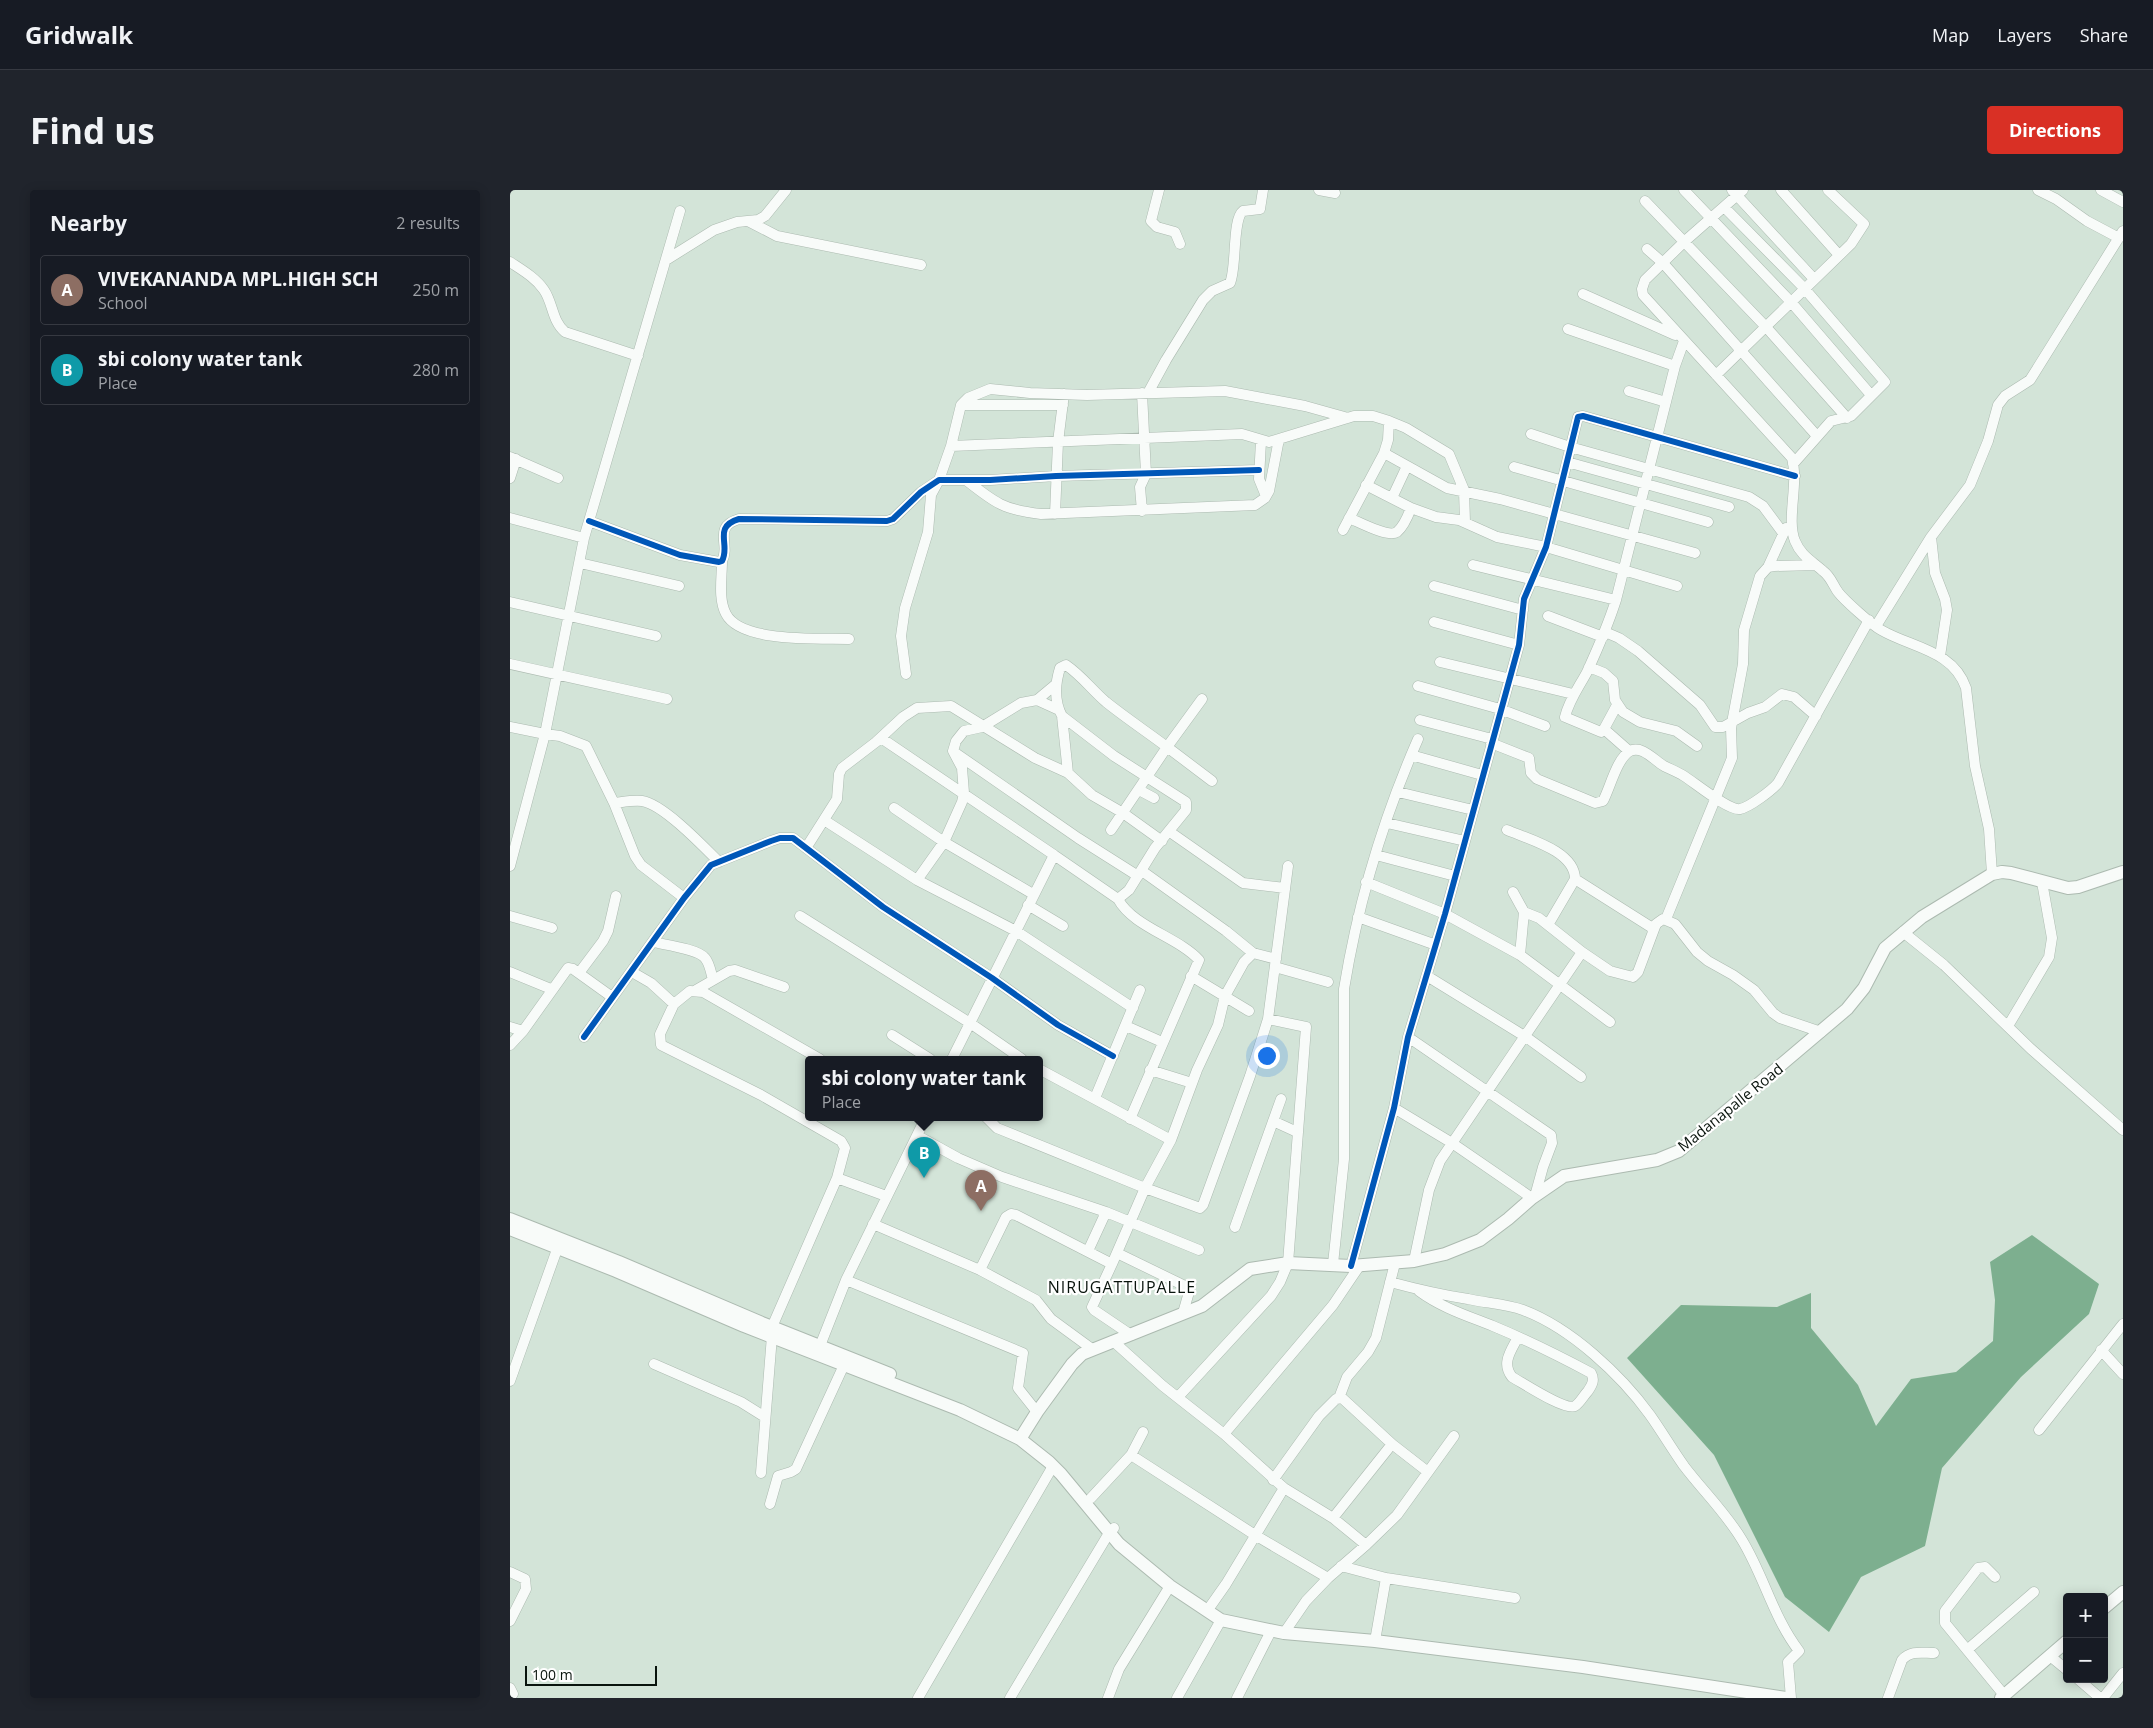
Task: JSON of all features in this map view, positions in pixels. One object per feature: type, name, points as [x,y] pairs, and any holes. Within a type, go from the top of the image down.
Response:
[{"type":"main road","points":[[1992,874],[2011,873],[2058,887],[2078,887],[2123,872]]},
{"type":"main road","name":"Madanapalle Road","points":[[1023,1436],[1037,1412],[1072,1364],[1082,1354],[1209,1302],[1250,1270],[1288,1262],[1356,1266],[1395,1263],[1445,1254],[1480,1240],[1564,1176],[1657,1160],[1679,1151],[1821,1032],[1856,1000],[1880,955],[1903,932],[1922,917],[1992,874]]},
{"type":"main road","points":[[510,1219],[559,1243],[772,1332],[962,1402],[1023,1436],[1056,1458],[1091,1498],[1111,1530]]},
{"type":"main road","points":[[510,1229],[559,1243]]},
{"type":"main road","points":[[818,1350],[844,1365],[1023,1436],[1111,1530],[1123,1538],[1133,1555],[1170,1586],[1221,1620],[1278,1632],[1375,1641],[1583,1667],[1786,1698]]},
{"type":"main road","points":[[2108,1605],[2123,1592]]},
{"type":"main road","points":[[2003,1697],[2063,1645]]},
{"type":"street","points":[[666,260],[714,230],[737,222],[758,220],[765,216],[786,190]]},
{"type":"street","points":[[1159,190],[1151,221],[1157,227],[1174,232],[1180,244]]},
{"type":"street","points":[[1142,511],[1140,487],[1146,474],[1145,393],[1203,300],[1212,291],[1230,283],[1235,256],[1238,217],[1243,211],[1260,209],[1263,190]]},
{"type":"street","points":[[1319,190],[1335,194]]},
{"type":"street","points":[[1684,190],[1790,302],[1871,395]]},
{"type":"street","points":[[1781,190],[1839,255]]},
{"type":"street","points":[[1716,375],[1851,244],[1864,224],[1828,190]]},
{"type":"street","points":[[1420,720],[1492,741],[1528,758],[1531,773],[1537,779],[1584,799],[1599,803],[1605,798],[1610,781],[1629,752],[1634,750],[1643,751],[1662,765],[1682,774],[1734,808],[1740,808],[1775,787],[1872,623],[1931,537],[1970,485],[1988,441],[1998,405],[2005,396],[2030,380],[2054,346],[2121,236],[2087,222],[2056,199],[2038,190]]},
{"type":"street","points":[[2101,190],[2123,202]]},
{"type":"street","points":[[1814,279],[1737,192],[1724,207],[1645,280],[1642,289],[1643,295],[1682,339],[1792,458],[1796,476],[1792,531],[1794,540],[1806,559],[1831,579],[1839,593],[1880,630],[1940,656],[1956,669],[1963,678],[1966,688],[1975,766],[1989,828],[1992,874]]},
{"type":"street","points":[[1645,201],[1766,327],[1847,418]]},
{"type":"street","points":[[1724,207],[1804,288],[1885,382],[1847,418],[1834,419],[1793,464]]},
{"type":"street","points":[[510,866],[545,734],[584,538],[680,211]]},
{"type":"street","points":[[748,221],[776,236],[921,265]]},
{"type":"street","points":[[1647,249],[1663,263],[1817,436]]},
{"type":"street","points":[[510,262],[537,281],[545,291],[557,323],[565,332],[638,356]]},
{"type":"street","points":[[1583,294],[1682,339]]},
{"type":"street","points":[[1568,330],[1675,366]]},
{"type":"street","points":[[1617,705],[1604,729],[1598,732],[1566,718],[1573,694],[1589,667],[1604,635],[1616,600],[1682,339]]},
{"type":"street","points":[[906,674],[902,622],[928,532],[931,495],[939,480],[951,446],[961,406],[968,398],[987,389],[1063,399]]},
{"type":"street","points":[[961,406],[1145,393],[1226,391],[1305,406],[1348,418]]},
{"type":"street","points":[[1629,391],[1666,402]]},
{"type":"street","points":[[1055,514],[1058,442],[1063,399]]},
{"type":"street","points":[[951,446],[1145,440],[1242,434],[1269,442],[1348,418],[1366,415],[1389,421],[1449,454],[1464,490],[1465,522]]},
{"type":"street","points":[[1224,1434],[1333,1305],[1356,1266],[1394,1108],[1408,1037],[1445,914],[1500,708],[1510,679],[1519,645],[1524,599],[1546,547],[1570,447],[1580,416],[1658,436],[1796,476]]},
{"type":"street","points":[[1343,530],[1384,453],[1388,440],[1389,421]]},
{"type":"street","points":[[1531,434],[1757,501],[1784,533]]},
{"type":"street","points":[[966,480],[992,501],[1004,508],[1019,512],[1055,514],[1255,505],[1266,496],[1272,482],[1280,439]]},
{"type":"street","points":[[1261,441],[1260,483],[1266,496]]},
{"type":"street","points":[[1384,453],[1441,485],[1553,513],[1695,553]]},
{"type":"street","points":[[510,478],[513,458],[558,478]]},
{"type":"street","points":[[1567,462],[1729,507]]},
{"type":"street","points":[[1392,498],[1407,466]]},
{"type":"street","points":[[1514,468],[1708,522]]},
{"type":"street","points":[[849,639],[772,636],[740,628],[732,622],[726,614],[722,602],[722,561],[725,556],[723,536],[728,524],[739,519],[887,521],[893,519],[921,492],[939,480],[1259,470]]},
{"type":"street","points":[[1366,485],[1411,508],[1465,522],[1497,537],[1546,547],[1677,586]]},
{"type":"street","points":[[1349,518],[1385,533],[1392,534],[1398,531],[1411,508]]},
{"type":"street","points":[[1666,919],[1732,758],[1731,722],[1743,664],[1744,630],[1760,576],[1768,567],[1793,511]]},
{"type":"street","points":[[510,518],[584,538]]},
{"type":"street","points":[[589,522],[680,555],[715,563],[722,561]]},
{"type":"street","points":[[1931,537],[1935,573],[1946,599],[1947,610],[1940,656]]},
{"type":"street","points":[[580,562],[679,586]]},
{"type":"street","points":[[1473,564],[1616,600]]},
{"type":"street","points":[[1768,567],[1815,565]]},
{"type":"street","points":[[1434,586],[1523,610]]},
{"type":"street","points":[[510,602],[656,636]]},
{"type":"street","points":[[1548,616],[1604,635],[1619,638],[1638,651],[1700,705],[1715,727],[1720,728],[1765,708],[1782,694],[1794,697],[1816,716]]},
{"type":"street","points":[[1434,622],[1519,645]]},
{"type":"street","points":[[1440,662],[1573,694]]},
{"type":"street","points":[[510,664],[667,699]]},
{"type":"street","points":[[1068,773],[1055,685],[1060,668],[1066,665],[1083,677],[1105,701],[1212,781]]},
{"type":"street","points":[[1589,667],[1604,673],[1613,681],[1617,705],[1630,718],[1676,731],[1697,746]]},
{"type":"street","points":[[917,880],[944,842],[964,793],[962,768],[953,751],[956,741],[964,731],[982,727],[1021,703],[1037,700],[1055,685]]},
{"type":"street","points":[[1418,686],[1500,708],[1545,726]]},
{"type":"street","points":[[1111,830],[1202,699]]},
{"type":"street","points":[[1037,700],[1060,713],[1114,756],[1186,802],[1187,805],[1170,832],[1129,890],[1118,899]]},
{"type":"street","points":[[806,848],[837,799],[839,774],[842,768],[881,738],[903,717],[916,708],[924,706],[951,706],[982,727],[1035,758],[1068,773],[1092,795],[1123,813],[1162,841]]},
{"type":"street","points":[[510,727],[560,736],[586,746],[614,803],[634,856],[641,865],[684,898]]},
{"type":"street","points":[[1604,729],[1629,752]]},
{"type":"street","points":[[881,738],[1118,899],[1137,918],[1197,958],[1198,962],[1130,1119]]},
{"type":"street","points":[[1333,1264],[1344,1159],[1344,989],[1366,882],[1418,739]]},
{"type":"street","points":[[953,751],[1078,838],[1140,873],[1226,930],[1253,953],[1328,982]]},
{"type":"street","points":[[1411,755],[1482,775]]},
{"type":"street","points":[[1139,790],[1154,798]]},
{"type":"street","points":[[1398,792],[1473,810]]},
{"type":"street","points":[[614,803],[641,801],[654,806],[682,827],[719,862]]},
{"type":"street","points":[[894,808],[944,842],[1034,894]]},
{"type":"street","points":[[824,820],[917,880],[1016,931],[1133,1008]]},
{"type":"street","points":[[1387,823],[1464,841]]},
{"type":"street","points":[[1506,830],[1563,856],[1575,872],[1575,879],[1548,925]]},
{"type":"street","points":[[1170,832],[1243,883],[1285,888]]},
{"type":"street","points":[[584,1037],[684,898],[712,865],[780,838],[793,838],[883,907],[992,978],[1058,1025],[1113,1056]]},
{"type":"street","points":[[954,1056],[1054,855]]},
{"type":"street","points":[[1376,855],[1455,876]]},
{"type":"street","points":[[990,1121],[997,1128],[1145,1188],[1196,1208],[1203,1206],[1250,1076],[1268,1019],[1288,866]]},
{"type":"street","points":[[1575,879],[1654,929]]},
{"type":"street","points":[[1366,882],[1445,914],[1520,955],[1610,1022]]},
{"type":"street","points":[[2008,1026],[2049,957],[2052,947],[2042,882]]},
{"type":"street","points":[[1512,892],[1524,912],[1548,925],[1610,971],[1633,977],[1638,972],[1654,929],[1660,920],[1666,919],[1675,924],[1697,952],[1708,961],[1733,974],[1754,990],[1773,1013],[1788,1022],[1821,1032]]},
{"type":"street","points":[[579,973],[608,932],[616,896]]},
{"type":"street","points":[[1028,905],[1063,926]]},
{"type":"street","points":[[1520,955],[1524,912]]},
{"type":"street","points":[[510,916],[552,928]]},
{"type":"street","points":[[800,916],[970,1023],[1018,1056]]},
{"type":"street","points":[[1358,917],[1436,945]]},
{"type":"street","points":[[1903,932],[1944,965],[2123,1130]]},
{"type":"street","points":[[653,942],[696,952],[705,957],[710,966],[713,980]]},
{"type":"street","points":[[1414,1261],[1429,1190],[1440,1161],[1582,952]]},
{"type":"street","points":[[1130,1335],[1092,1307],[1145,1188],[1171,1140],[1192,1083],[1218,1025],[1225,996],[1244,962],[1253,953]]},
{"type":"street","points":[[510,1045],[523,1031],[551,989],[568,968],[579,973],[612,997]]},
{"type":"street","points":[[784,987],[735,970],[729,971],[696,990],[690,991],[674,1004],[660,1034],[661,1045],[761,1095],[805,1120]]},
{"type":"street","points":[[510,972],[551,989]]},
{"type":"street","points":[[632,972],[651,983],[674,1004]]},
{"type":"street","points":[[1191,976],[1250,1011]]},
{"type":"street","points":[[1427,976],[1526,1037],[1581,1077]]},
{"type":"street","points":[[696,990],[703,992],[815,1056]]},
{"type":"street","points":[[1094,1098],[1140,990]]},
{"type":"street","points":[[1178,1397],[1270,1296],[1280,1282],[1288,1262],[1306,1029],[1304,1026],[1268,1019]]},
{"type":"street","points":[[1126,1026],[1162,1042]]},
{"type":"street","points":[[510,1027],[523,1031]]},
{"type":"street","points":[[892,1034],[925,1056]]},
{"type":"street","points":[[1394,1108],[1452,1143],[1534,1197],[1552,1143],[1551,1135],[1408,1037]]},
{"type":"street","points":[[1150,1070],[1192,1083]]},
{"type":"street","points":[[1043,1071],[1171,1140]]},
{"type":"street","points":[[1235,1228],[1282,1099]]},
{"type":"street","points":[[761,1473],[772,1332],[837,1178],[846,1151],[841,1141],[806,1121]]},
{"type":"street","points":[[818,1350],[846,1280],[886,1196],[918,1136],[922,1121]]},
{"type":"street","points":[[1273,1122],[1297,1132]]},
{"type":"street","points":[[918,1136],[958,1158],[1002,1177],[1106,1212],[1199,1250]]},
{"type":"street","points":[[837,1178],[886,1196]]},
{"type":"street","points":[[1088,1250],[1106,1212]]},
{"type":"street","points":[[980,1270],[1006,1217],[1010,1214],[1016,1215],[1088,1250],[1112,1264]]},
{"type":"street","points":[[873,1224],[980,1270],[1036,1300],[1051,1320],[1092,1349]]},
{"type":"street","points":[[510,1381],[559,1243]]},
{"type":"street","points":[[1117,1253],[1189,1288],[1190,1292],[1183,1313]]},
{"type":"street","points":[[1273,1480],[1319,1416],[1339,1398],[1347,1377],[1368,1352],[1376,1338],[1395,1263]]},
{"type":"street","points":[[846,1280],[1023,1353],[1018,1388],[1037,1412]]},
{"type":"street","points":[[1390,1282],[1526,1311],[1562,1331],[1594,1355],[1627,1386],[1649,1414],[1685,1467],[1718,1506],[1742,1540],[1781,1625],[1799,1651],[1788,1662],[1791,1698]]},
{"type":"street","points":[[1417,1289],[1439,1304],[1518,1337],[1554,1353],[1591,1373],[1594,1378],[1592,1385],[1577,1405],[1573,1407],[1562,1405],[1512,1377],[1506,1365],[1518,1337]]},
{"type":"street","points":[[2039,1430],[2123,1324]]},
{"type":"street","points":[[1113,1341],[1224,1434],[1273,1480],[1333,1518],[1366,1545]]},
{"type":"street","points":[[2101,1350],[2123,1374]]},
{"type":"street","points":[[654,1364],[741,1402],[765,1417]]},
{"type":"street","points":[[770,1504],[778,1476],[791,1472],[796,1468],[844,1365]]},
{"type":"street","points":[[1339,1398],[1345,1400],[1392,1444],[1428,1472]]},
{"type":"street","points":[[1091,1498],[1131,1456],[1143,1432]]},
{"type":"street","points":[[1237,1698],[1278,1632],[1328,1578],[1397,1515],[1454,1436]]},
{"type":"street","points":[[1333,1518],[1392,1444]]},
{"type":"street","points":[[1131,1456],[1255,1535],[1328,1578]]},
{"type":"street","points":[[918,1698],[1053,1466]]},
{"type":"street","points":[[1207,1611],[1226,1584],[1284,1488]]},
{"type":"street","points":[[1010,1698],[1111,1530]]},
{"type":"street","points":[[1342,1566],[1386,1578],[1515,1598]]},
{"type":"street","points":[[1995,1577],[1985,1567],[1978,1568],[1945,1611],[1945,1623],[2003,1697]]},
{"type":"street","points":[[510,1572],[525,1579],[527,1586],[510,1621]]},
{"type":"street","points":[[1375,1641],[1386,1578]]},
{"type":"street","points":[[1108,1698],[1119,1669],[1170,1586]]},
{"type":"street","points":[[1967,1650],[2034,1592]]},
{"type":"street","points":[[1177,1698],[1221,1620]]},
{"type":"street","points":[[1888,1698],[1902,1660],[1906,1656],[1916,1652],[1934,1653]]},
{"type":"street","points":[[2050,1656],[2063,1667]]},
{"type":"street","points":[[2082,1683],[2099,1698],[2123,1673]]},
{"type":"shaded area","points":[[2032,1235],[2099,1284],[2089,1314],[2021,1377],[1942,1468],[1925,1546],[1861,1577],[1829,1632],[1785,1597],[1714,1455],[1627,1358],[1681,1305],[1777,1307],[1811,1293],[1811,1328],[1858,1385],[1876,1426],[1911,1379],[1956,1372],[1993,1341],[1995,1300],[1990,1262]]},
{"type":"cycle path","points":[[1351,1266],[1394,1108],[1408,1037],[1445,914],[1519,645],[1524,599],[1546,547],[1578,417],[1583,416],[1795,476]]},
{"type":"cycle path","points":[[589,521],[680,555],[719,562],[722,561],[724,555],[724,532],[726,527],[731,522],[739,519],[887,521],[893,519],[921,492],[939,480],[990,480],[1056,476],[1259,470]]},
{"type":"cycle path","points":[[584,1037],[684,898],[711,865],[780,838],[793,838],[883,907],[992,978],[1058,1025],[1113,1056]]},
{"type":"place","name":"sbi colony water tank","points":[[924,1178]]},
{"type":"place","name":"VIVEKANANDA MPL.HIGH SCH","points":[[981,1211]]},
{"type":"district","name":"NIRUGATTUPALLE","points":[[1122,1287]]}]
